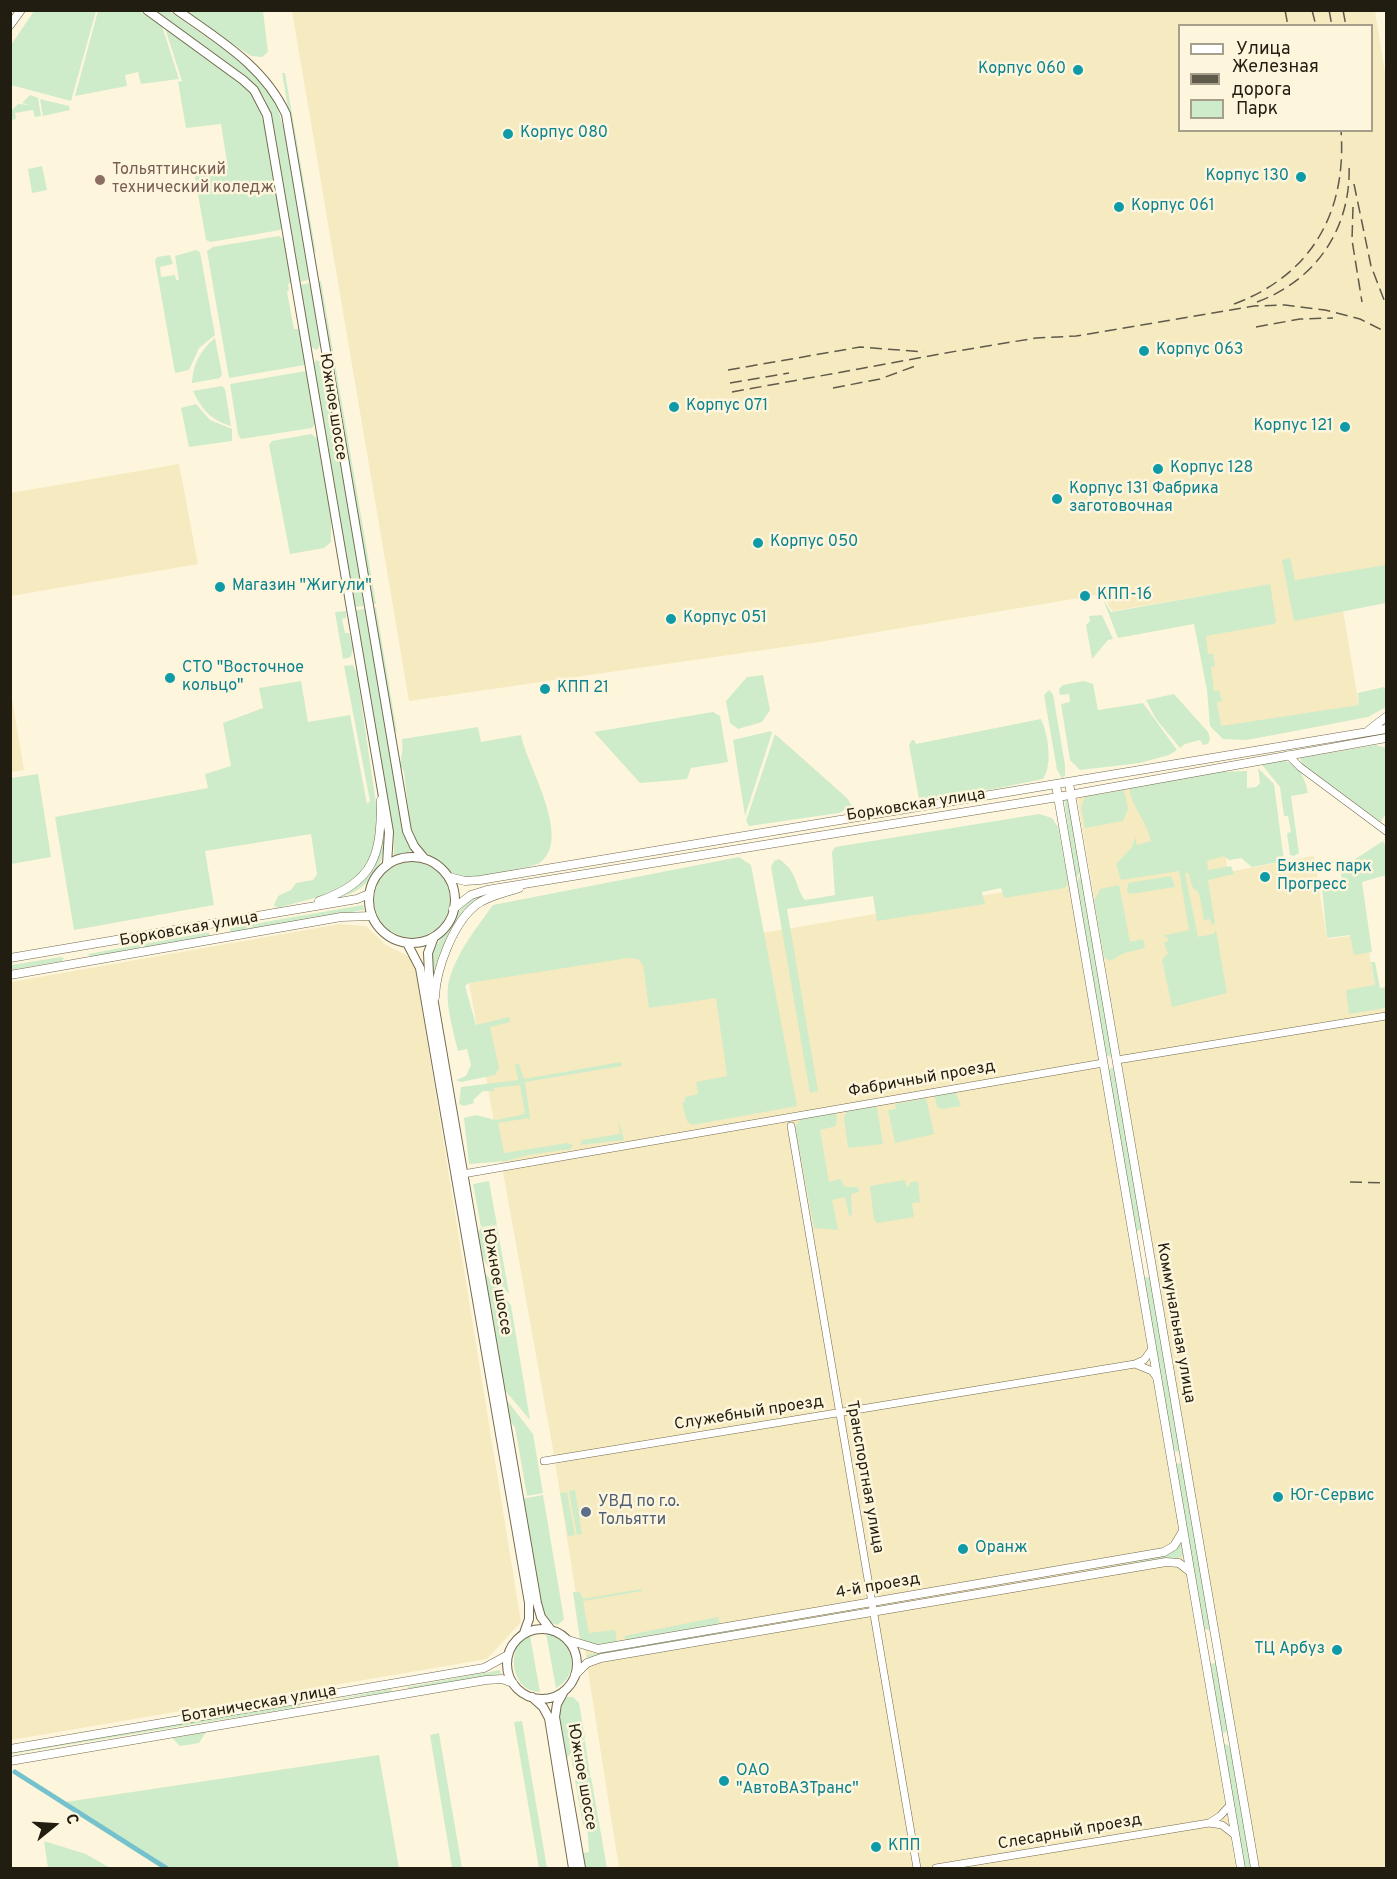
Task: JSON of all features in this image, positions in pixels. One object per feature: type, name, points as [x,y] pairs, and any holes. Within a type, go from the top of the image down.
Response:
[{"type":"main road","points":[[10,25],[21,10]]},
{"type":"main road","name":"Южное шоссе","points":[[177,10],[234,51],[262,76],[279,98],[286,114],[407,831],[414,846],[424,858]]},
{"type":"main road","name":"Южное шоссе","points":[[150,12],[243,80],[263,103],[270,128],[390,841],[387,864]]},
{"type":"main road","points":[[307,344],[313,351],[317,351],[325,344]]},
{"type":"main road","points":[[310,363],[318,354],[327,359]]},
{"type":"main road","name":"Борковская улица","points":[[1366,733],[1386,717]]},
{"type":"main road","name":"Борковская улица","points":[[449,877],[465,881],[480,880],[1386,729]]},
{"type":"main road","name":"Борковская улица","points":[[453,909],[478,893],[542,880],[1058,797],[1384,740]]},
{"type":"main road","points":[[297,909],[346,891],[362,878],[368,868],[380,840],[378,772]]},
{"type":"main road","name":"Коммунальная улица","points":[[1069,783],[1255,1869]]},
{"type":"main road","name":"Коммунальная улица","points":[[1056,785],[1241,1869]]},
{"type":"main road","points":[[746,836],[747,847]]},
{"type":"main road","points":[[405,857],[424,858],[436,863],[449,877],[454,893],[453,909],[445,927],[434,937],[421,942],[407,943],[387,935],[372,916],[369,894],[374,879],[387,864],[405,857]]},
{"type":"main road","points":[[435,1010],[436,977],[440,962],[470,911],[484,900],[542,880]]},
{"type":"main road","name":"Борковская улица","points":[[10,958],[357,899],[369,894]]},
{"type":"main road","name":"Борковская улица","points":[[10,975],[341,917],[372,916]]},
{"type":"main road","name":"Южное шоссе","points":[[434,937],[427,962],[435,1010],[537,1604],[541,1617],[551,1630]]},
{"type":"main road","name":"Южное шоссе","points":[[407,943],[420,968],[529,1603],[529,1619],[524,1633]]},
{"type":"main road","points":[[78,946],[81,962]]},
{"type":"main road","name":"Фабричный проезд","points":[[1103,1062],[1117,1060]]},
{"type":"main road","points":[[1137,1262],[1145,1267],[1150,1261]]},
{"type":"main road","points":[[1140,1280],[1148,1274],[1154,1277]]},
{"type":"main road","points":[[1171,1458],[1184,1456]]},
{"type":"main road","name":"4-й проезд","points":[[568,1640],[598,1649],[1164,1552],[1174,1546],[1183,1531]]},
{"type":"main road","name":"4-й проезд","points":[[575,1675],[587,1663],[601,1658],[873,1611],[1166,1562],[1179,1563],[1190,1572]]},
{"type":"main road","points":[[1009,1579],[1011,1588]]},
{"type":"main road","points":[[551,1630],[568,1640],[577,1658],[575,1675],[564,1692],[549,1698],[532,1697],[513,1683],[508,1669],[508,1655],[514,1643],[524,1633],[551,1630]]},
{"type":"main road","points":[[1201,1634],[1214,1632]]},
{"type":"main road","name":"Ботаническая улица","points":[[10,1749],[484,1668],[508,1655]]},
{"type":"main road","name":"Ботаническая улица","points":[[10,1761],[486,1680],[501,1679],[513,1683]]},
{"type":"main road","points":[[397,1683],[399,1695]]},
{"type":"main road","name":"Южное шоссе","points":[[564,1692],[557,1704],[555,1717],[581,1869]]},
{"type":"main road","points":[[314,1697],[316,1709]]},
{"type":"main road","name":"Южное шоссе","points":[[532,1697],[543,1707],[549,1718],[573,1869]]},
{"type":"main road","points":[[1217,1730],[1225,1735],[1230,1727]]},
{"type":"main road","points":[[1220,1745],[1225,1738],[1233,1742]]},
{"type":"street","points":[[1288,755],[1300,768],[1386,831]]},
{"type":"street","name":"Фабричный проезд","points":[[1117,1060],[1386,1016]]},
{"type":"street","name":"Фабричный проезд","points":[[463,1174],[1103,1062]]},
{"type":"street","name":"Транспортная улица","points":[[791,1126],[917,1869]]},
{"type":"street","points":[[1135,1364],[1144,1360],[1152,1350]]},
{"type":"street","points":[[1135,1364],[1152,1371],[1157,1378]]},
{"type":"street","name":"Служебный проезд","points":[[544,1461],[1135,1364]]},
{"type":"street","points":[[1209,1823],[1220,1816],[1230,1805]]},
{"type":"street","points":[[1209,1823],[1222,1825],[1235,1835]]},
{"type":"street","name":"Слесарный проезд","points":[[936,1869],[1209,1823]]},
{"type":"shaded area","points":[[292,11],[1375,11],[1386,79],[1386,565],[1341,599],[1359,705],[1220,729],[1203,625],[1267,585],[1112,611],[1102,594],[819,642],[409,701]]},
{"type":"shaded area","points":[[179,464],[198,564],[11,596],[11,493]]},
{"type":"shaded area","points":[[11,693],[24,770],[10,772]]},
{"type":"shaded area","points":[[1215,774],[1228,872],[1314,856],[1327,939],[1366,934],[1379,1009],[1386,1009],[1386,1868],[1256,1868],[1077,797]]},
{"type":"shaded area","points":[[1068,881],[1236,1868],[619,1868],[554,1455],[469,983]]},
{"type":"shaded area","points":[[340,924],[366,926],[386,945],[410,957],[415,966],[521,1622],[487,1659],[11,1740],[11,982]]},
{"type":"green space","points":[[34,11],[96,11],[71,101],[11,85],[11,45]]},
{"type":"green space","points":[[98,11],[139,11],[162,26],[179,79],[141,84],[138,72],[125,75],[127,86],[75,96]]},
{"type":"green space","points":[[154,11],[169,11],[245,64],[266,84],[277,106],[285,133],[309,280],[299,282],[273,123],[265,99],[249,79]]},
{"type":"green space","points":[[183,11],[263,11],[268,52],[262,57],[251,56]]},
{"type":"green space","points":[[165,28],[229,72],[247,89],[255,101],[262,116],[271,154],[282,227],[280,230],[211,242],[206,240],[195,177],[198,174],[228,169],[221,124],[186,128],[178,82],[182,81]]},
{"type":"green space","points":[[282,73],[285,73],[316,253],[312,248]]},
{"type":"green space","points":[[30,95],[38,98],[41,116],[35,117],[33,110],[15,113],[16,119],[11,120],[12,110],[18,104],[31,105],[22,103]]},
{"type":"green space","points":[[40,99],[69,106],[70,110],[43,116]]},
{"type":"green space","points":[[42,166],[47,190],[32,193],[28,169]]},
{"type":"green space","points":[[279,236],[285,240],[292,283],[288,284],[287,292],[294,329],[299,329],[305,365],[229,378],[207,251],[213,247]]},
{"type":"green space","points":[[196,250],[200,252],[215,335],[199,348],[189,370],[175,373],[155,261],[157,257],[170,255],[173,264],[160,267],[161,277],[175,275],[176,280],[179,280],[175,256]]},
{"type":"green space","points":[[321,281],[376,604],[372,604],[324,321],[326,317],[317,282]]},
{"type":"green space","points":[[310,283],[320,345],[317,350],[311,347],[300,285]]},
{"type":"green space","points":[[215,338],[222,374],[220,378],[192,383],[198,358]]},
{"type":"green space","points":[[316,360],[324,363],[364,606],[355,607],[314,363]]},
{"type":"green space","points":[[306,371],[315,424],[312,428],[241,439],[238,434],[230,384]]},
{"type":"green space","points":[[222,386],[225,389],[231,426],[218,421],[208,413],[193,391]]},
{"type":"green space","points":[[196,404],[210,420],[232,429],[232,441],[189,447],[181,408]]},
{"type":"green space","points":[[311,434],[318,439],[331,514],[331,542],[324,548],[290,554],[269,445],[272,441]]},
{"type":"green space","points":[[1290,558],[1295,580],[1386,565],[1386,603],[1294,621],[1282,560]]},
{"type":"green space","points":[[1270,584],[1276,621],[1274,624],[1206,636],[1208,654],[1213,654],[1215,666],[1211,667],[1214,691],[1219,690],[1222,701],[1217,702],[1221,726],[1359,705],[1358,693],[1384,687],[1386,707],[1368,717],[1247,740],[1223,739],[1210,726],[1207,690],[1194,624],[1118,638],[1103,599],[1111,612]]},
{"type":"green space","points":[[376,607],[397,733],[393,726],[373,608]]},
{"type":"green space","points":[[365,609],[403,834],[412,851],[394,855],[394,838],[355,610]]},
{"type":"green space","points":[[346,611],[346,618],[342,619],[345,633],[349,633],[353,648],[351,657],[343,659],[335,612]]},
{"type":"green space","points":[[1102,615],[1113,639],[1108,640],[1092,659],[1086,625],[1090,621],[1089,616]]},
{"type":"green space","points":[[353,665],[357,674],[379,835],[372,856],[361,872],[341,891],[277,908],[274,905],[278,896],[291,890],[296,883],[313,880],[317,874],[311,834],[205,851],[214,905],[74,930],[55,817],[208,788],[205,774],[231,766],[223,723],[263,708],[259,688],[301,681],[308,722],[350,715],[367,804],[370,801],[344,666]]},
{"type":"green space","points":[[763,675],[770,710],[762,722],[738,729],[730,723],[726,701],[747,677]]},
{"type":"green space","points":[[1084,681],[1093,684],[1098,710],[1143,703],[1177,750],[1169,755],[1140,763],[1080,770],[1070,760],[1061,704],[1070,702],[1069,694],[1060,695],[1059,689],[1063,685]]},
{"type":"green space","points":[[1049,690],[1053,694],[1065,765],[1065,776],[1062,778],[1057,770],[1044,695]]},
{"type":"green space","points":[[1174,694],[1208,732],[1210,738],[1208,744],[1203,745],[1200,740],[1185,744],[1180,748],[1156,719],[1146,700]]},
{"type":"green space","points":[[713,712],[720,716],[728,762],[691,768],[687,779],[640,783],[594,732]]},
{"type":"green space","points":[[1041,719],[1046,733],[1049,757],[1043,779],[920,804],[909,745],[912,740],[916,744]]},
{"type":"green space","points":[[478,727],[481,742],[521,735],[545,801],[552,836],[549,851],[538,864],[510,871],[510,874],[469,879],[458,877],[424,851],[411,834],[404,772],[400,764],[402,739]]},
{"type":"green space","points":[[771,731],[772,733],[745,816],[733,740]]},
{"type":"green space","points":[[775,734],[847,798],[852,806],[839,813],[749,826],[746,821]]},
{"type":"green space","points":[[1376,745],[1386,748],[1386,813],[1381,822],[1302,764],[1300,758]]},
{"type":"green space","points":[[1280,760],[1292,764],[1300,771],[1308,793],[1291,796],[1299,853],[1294,856],[1290,855],[1287,833],[1291,832],[1288,816],[1284,816],[1280,787],[1262,765]]},
{"type":"green space","points":[[1258,768],[1274,784],[1284,861],[1252,867],[1241,858],[1229,860],[1224,856],[1207,861],[1208,870],[1231,866],[1234,874],[1208,880],[1215,924],[1212,925],[1210,919],[1204,920],[1199,893],[1193,888],[1188,873],[1185,873],[1198,937],[1214,934],[1216,930],[1227,993],[1172,1007],[1162,959],[1168,954],[1164,943],[1168,941],[1167,937],[1162,936],[1189,930],[1179,871],[1121,880],[1116,864],[1132,847],[1135,837],[1137,845],[1151,841],[1133,802],[1129,787],[1219,772],[1247,771],[1247,788],[1256,787],[1260,783]]},
{"type":"green space","points":[[38,774],[51,857],[11,864],[11,778]]},
{"type":"green space","points":[[1124,790],[1128,809],[1123,821],[1085,828],[1081,807],[1085,797]]},
{"type":"green space","points":[[1064,797],[1068,798],[1081,871],[1075,881]]},
{"type":"green space","points":[[1039,814],[1052,818],[1058,827],[1068,881],[1065,888],[1004,898],[1001,888],[982,892],[985,904],[877,921],[873,896],[787,909],[818,1091],[810,1093],[771,867],[774,861],[779,859],[790,869],[805,900],[835,895],[832,852],[835,847]]},
{"type":"green space","points":[[384,830],[384,851],[375,872],[360,888],[340,897],[357,886],[371,870],[380,850]]},
{"type":"green space","points":[[1383,841],[1386,848],[1386,875],[1362,882],[1372,952],[1354,955],[1350,935],[1327,938],[1322,888],[1339,884],[1338,880],[1342,878],[1340,869]]},
{"type":"green space","points":[[739,857],[751,865],[797,1106],[692,1125],[687,1121],[682,1103],[685,1102],[685,1097],[698,1094],[696,1082],[727,1076],[716,998],[649,1008],[643,965],[638,959],[628,958],[469,983],[465,986],[476,1025],[509,1017],[510,1022],[490,1027],[499,1068],[495,1075],[461,1082],[456,1080],[466,1076],[471,1065],[467,1049],[458,1051],[449,1014],[448,986],[453,967],[463,949],[493,905]]},
{"type":"green space","points":[[412,862],[427,865],[439,873],[447,885],[450,900],[447,915],[439,927],[427,935],[412,938],[397,935],[385,927],[377,915],[374,900],[377,885],[385,873],[397,865]]},
{"type":"green space","points":[[1082,873],[1112,1055],[1110,1057],[1105,1054],[1076,883]]},
{"type":"green space","points":[[1171,876],[1175,887],[1130,894],[1127,892],[1128,883]]},
{"type":"green space","points":[[1119,885],[1130,942],[1143,939],[1145,948],[1124,953],[1110,961],[1104,957],[1094,901],[1100,889]]},
{"type":"green space","points":[[486,895],[468,912],[445,944],[439,955],[434,980],[431,956],[436,945],[468,901]]},
{"type":"green space","points":[[363,905],[364,910],[231,933],[230,928]]},
{"type":"green space","points":[[209,932],[210,936],[91,957],[88,954]]},
{"type":"green space","points":[[64,958],[62,961],[11,970],[11,965]]},
{"type":"green space","points":[[1371,962],[1375,962],[1380,988],[1386,987],[1386,1008],[1349,1014],[1346,990],[1375,985]]},
{"type":"green space","points":[[621,1062],[622,1066],[525,1082],[531,1125],[529,1118],[498,1123],[504,1153],[567,1143],[573,1145],[571,1149],[528,1155],[506,1161],[469,1164],[464,1118],[476,1115],[496,1120],[525,1114],[520,1085],[483,1091],[473,1100],[474,1103],[464,1106],[459,1104],[461,1087],[518,1080],[515,1064],[519,1064],[524,1079]]},
{"type":"green space","points":[[1115,1068],[1143,1230],[1134,1231],[1108,1070]]},
{"type":"green space","points":[[955,1091],[961,1106],[942,1109],[937,1107],[934,1095]]},
{"type":"green space","points":[[926,1098],[934,1134],[895,1143],[888,1110],[896,1109],[895,1104]]},
{"type":"green space","points":[[873,1106],[877,1108],[883,1144],[848,1148],[844,1118],[847,1110]]},
{"type":"green space","points":[[834,1112],[837,1117],[836,1126],[820,1130],[829,1182],[840,1179],[845,1187],[858,1187],[859,1192],[851,1194],[852,1215],[849,1216],[845,1197],[832,1200],[838,1230],[814,1228],[795,1126],[801,1119]]},
{"type":"green space","points":[[618,1119],[624,1140],[580,1145],[582,1140],[620,1134]]},
{"type":"green space","points":[[905,1180],[907,1188],[911,1182],[918,1181],[920,1202],[912,1203],[914,1217],[877,1223],[874,1220],[870,1186]]},
{"type":"green space","points":[[489,1181],[497,1225],[481,1227],[473,1184]]},
{"type":"green space","points":[[497,1226],[509,1294],[485,1262],[478,1243],[477,1235],[481,1228]]},
{"type":"green space","points":[[484,1272],[511,1305],[530,1420],[503,1388]]},
{"type":"green space","points":[[1144,1278],[1151,1278],[1180,1450],[1178,1452],[1173,1450]]},
{"type":"green space","points":[[506,1399],[533,1434],[543,1493],[527,1496],[515,1427],[509,1420]]},
{"type":"green space","points":[[1182,1464],[1211,1627],[1208,1630],[1203,1628],[1175,1466]]},
{"type":"green space","points":[[575,1490],[582,1534],[577,1535],[569,1491]]},
{"type":"green space","points":[[567,1492],[575,1535],[568,1536],[560,1493]]},
{"type":"green space","points":[[543,1495],[564,1619],[558,1625],[550,1623],[542,1613],[522,1499]]},
{"type":"green space","points":[[1182,1540],[1185,1555],[1174,1559],[1017,1585],[1162,1557],[1175,1550]]},
{"type":"green space","points":[[641,1589],[642,1591],[583,1601],[589,1633],[615,1630],[617,1642],[598,1648],[580,1640],[573,1592],[580,1592],[583,1599]]},
{"type":"green space","points":[[718,1617],[720,1625],[627,1642],[624,1636]]},
{"type":"green space","points":[[748,1628],[751,1630],[749,1632],[587,1659],[587,1655]]},
{"type":"green space","points":[[546,1633],[560,1638],[571,1658],[568,1678],[556,1688]]},
{"type":"green space","points":[[530,1636],[540,1692],[530,1690],[523,1685],[514,1668],[517,1649],[522,1641]]},
{"type":"green space","points":[[1217,1663],[1228,1731],[1224,1733],[1221,1732],[1208,1664]]},
{"type":"green space","points":[[500,1670],[501,1674],[410,1689],[407,1687]]},
{"type":"green space","points":[[392,1690],[390,1692],[326,1701]]},
{"type":"green space","points":[[567,1697],[573,1697],[579,1703],[585,1738],[567,1758],[562,1744],[559,1718],[560,1709]]},
{"type":"green space","points":[[299,1703],[301,1705],[299,1707],[11,1754],[11,1752]]},
{"type":"green space","points":[[522,1721],[547,1868],[539,1868],[514,1722]]},
{"type":"green space","points":[[206,1732],[199,1743],[180,1746],[172,1738]]},
{"type":"green space","points":[[439,1733],[462,1868],[452,1868],[430,1735]]},
{"type":"green space","points":[[585,1740],[590,1776],[575,1778],[578,1776],[576,1768],[573,1768],[571,1757]]},
{"type":"green space","points":[[1224,1745],[1231,1748],[1252,1868],[1243,1868]]},
{"type":"green space","points":[[379,1755],[399,1868],[161,1868],[59,1803]]},
{"type":"green space","points":[[591,1777],[607,1868],[585,1868],[583,1853],[589,1852],[587,1825],[584,1826],[582,1820],[575,1780]]},
{"type":"green space","points":[[44,1841],[86,1854],[110,1868],[48,1868]]},
{"type":"waterway","points":[[15,1772],[166,1868]]},
{"type":"railway","points":[[1285,10],[1288,24]]},
{"type":"railway","points":[[1312,10],[1316,24]]},
{"type":"railway","points":[[1329,10],[1332,24]]},
{"type":"railway","points":[[1343,10],[1346,24]]},
{"type":"railway","points":[[1234,304],[1261,292],[1284,276],[1304,258],[1319,237],[1338,188],[1341,132]]},
{"type":"railway","points":[[1257,302],[1297,280],[1327,248],[1344,209],[1349,163]]},
{"type":"railway","points":[[1354,184],[1371,266],[1386,305]]},
{"type":"railway","points":[[1353,207],[1352,240],[1362,302]]},
{"type":"railway","points":[[732,392],[957,351],[1036,338],[1076,336],[1254,306],[1285,305],[1325,310],[1360,319],[1386,332]]},
{"type":"railway","points":[[1256,327],[1300,319],[1333,318]]},
{"type":"railway","points":[[728,370],[860,347],[924,352]]},
{"type":"railway","points":[[833,388],[880,379],[918,365]]},
{"type":"railway","points":[[730,383],[789,373]]},
{"type":"railway","points":[[1350,1182],[1386,1183]]},
{"type":"place","name":"Корпус 060","points":[[1078,70]]},
{"type":"place","name":"Корпус 080","points":[[508,134]]},
{"type":"place","name":"Корпус 130","points":[[1301,177]]},
{"type":"place","name":"Тольяттинский технический коледж","points":[[100,180]]},
{"type":"place","name":"Корпус 061","points":[[1119,207]]},
{"type":"place","name":"Корпус 063","points":[[1144,351]]},
{"type":"place","name":"Корпус 071","points":[[674,407]]},
{"type":"place","name":"Корпус 121","points":[[1345,427]]},
{"type":"place","name":"Корпус 128","points":[[1158,469]]},
{"type":"place","name":"Корпус 131 Фабрика заготовочная","points":[[1057,499]]},
{"type":"place","name":"Корпус 050","points":[[758,543]]},
{"type":"place","name":"Магазин \"Жигули\"","points":[[220,587]]},
{"type":"place","name":"КПП-16","points":[[1085,596]]},
{"type":"place","name":"Корпус 051","points":[[671,619]]},
{"type":"place","name":"СТО \"Восточное кольцо\"","points":[[170,678]]},
{"type":"place","name":"КПП 21","points":[[545,689]]},
{"type":"place","name":"Бизнес парк Прогресс","points":[[1265,877]]},
{"type":"place","name":"Юг-Сервис","points":[[1278,1497]]},
{"type":"place","name":"УВД по г.о. Тольятти","points":[[586,1512]]},
{"type":"place","name":"Оранж","points":[[963,1549]]},
{"type":"place","name":"ТЦ Арбуз","points":[[1337,1650]]},
{"type":"place","name":"ОАО \"АвтоВАЗТранс\"","points":[[724,1781]]},
{"type":"place","name":"КПП","points":[[876,1847]]}]
